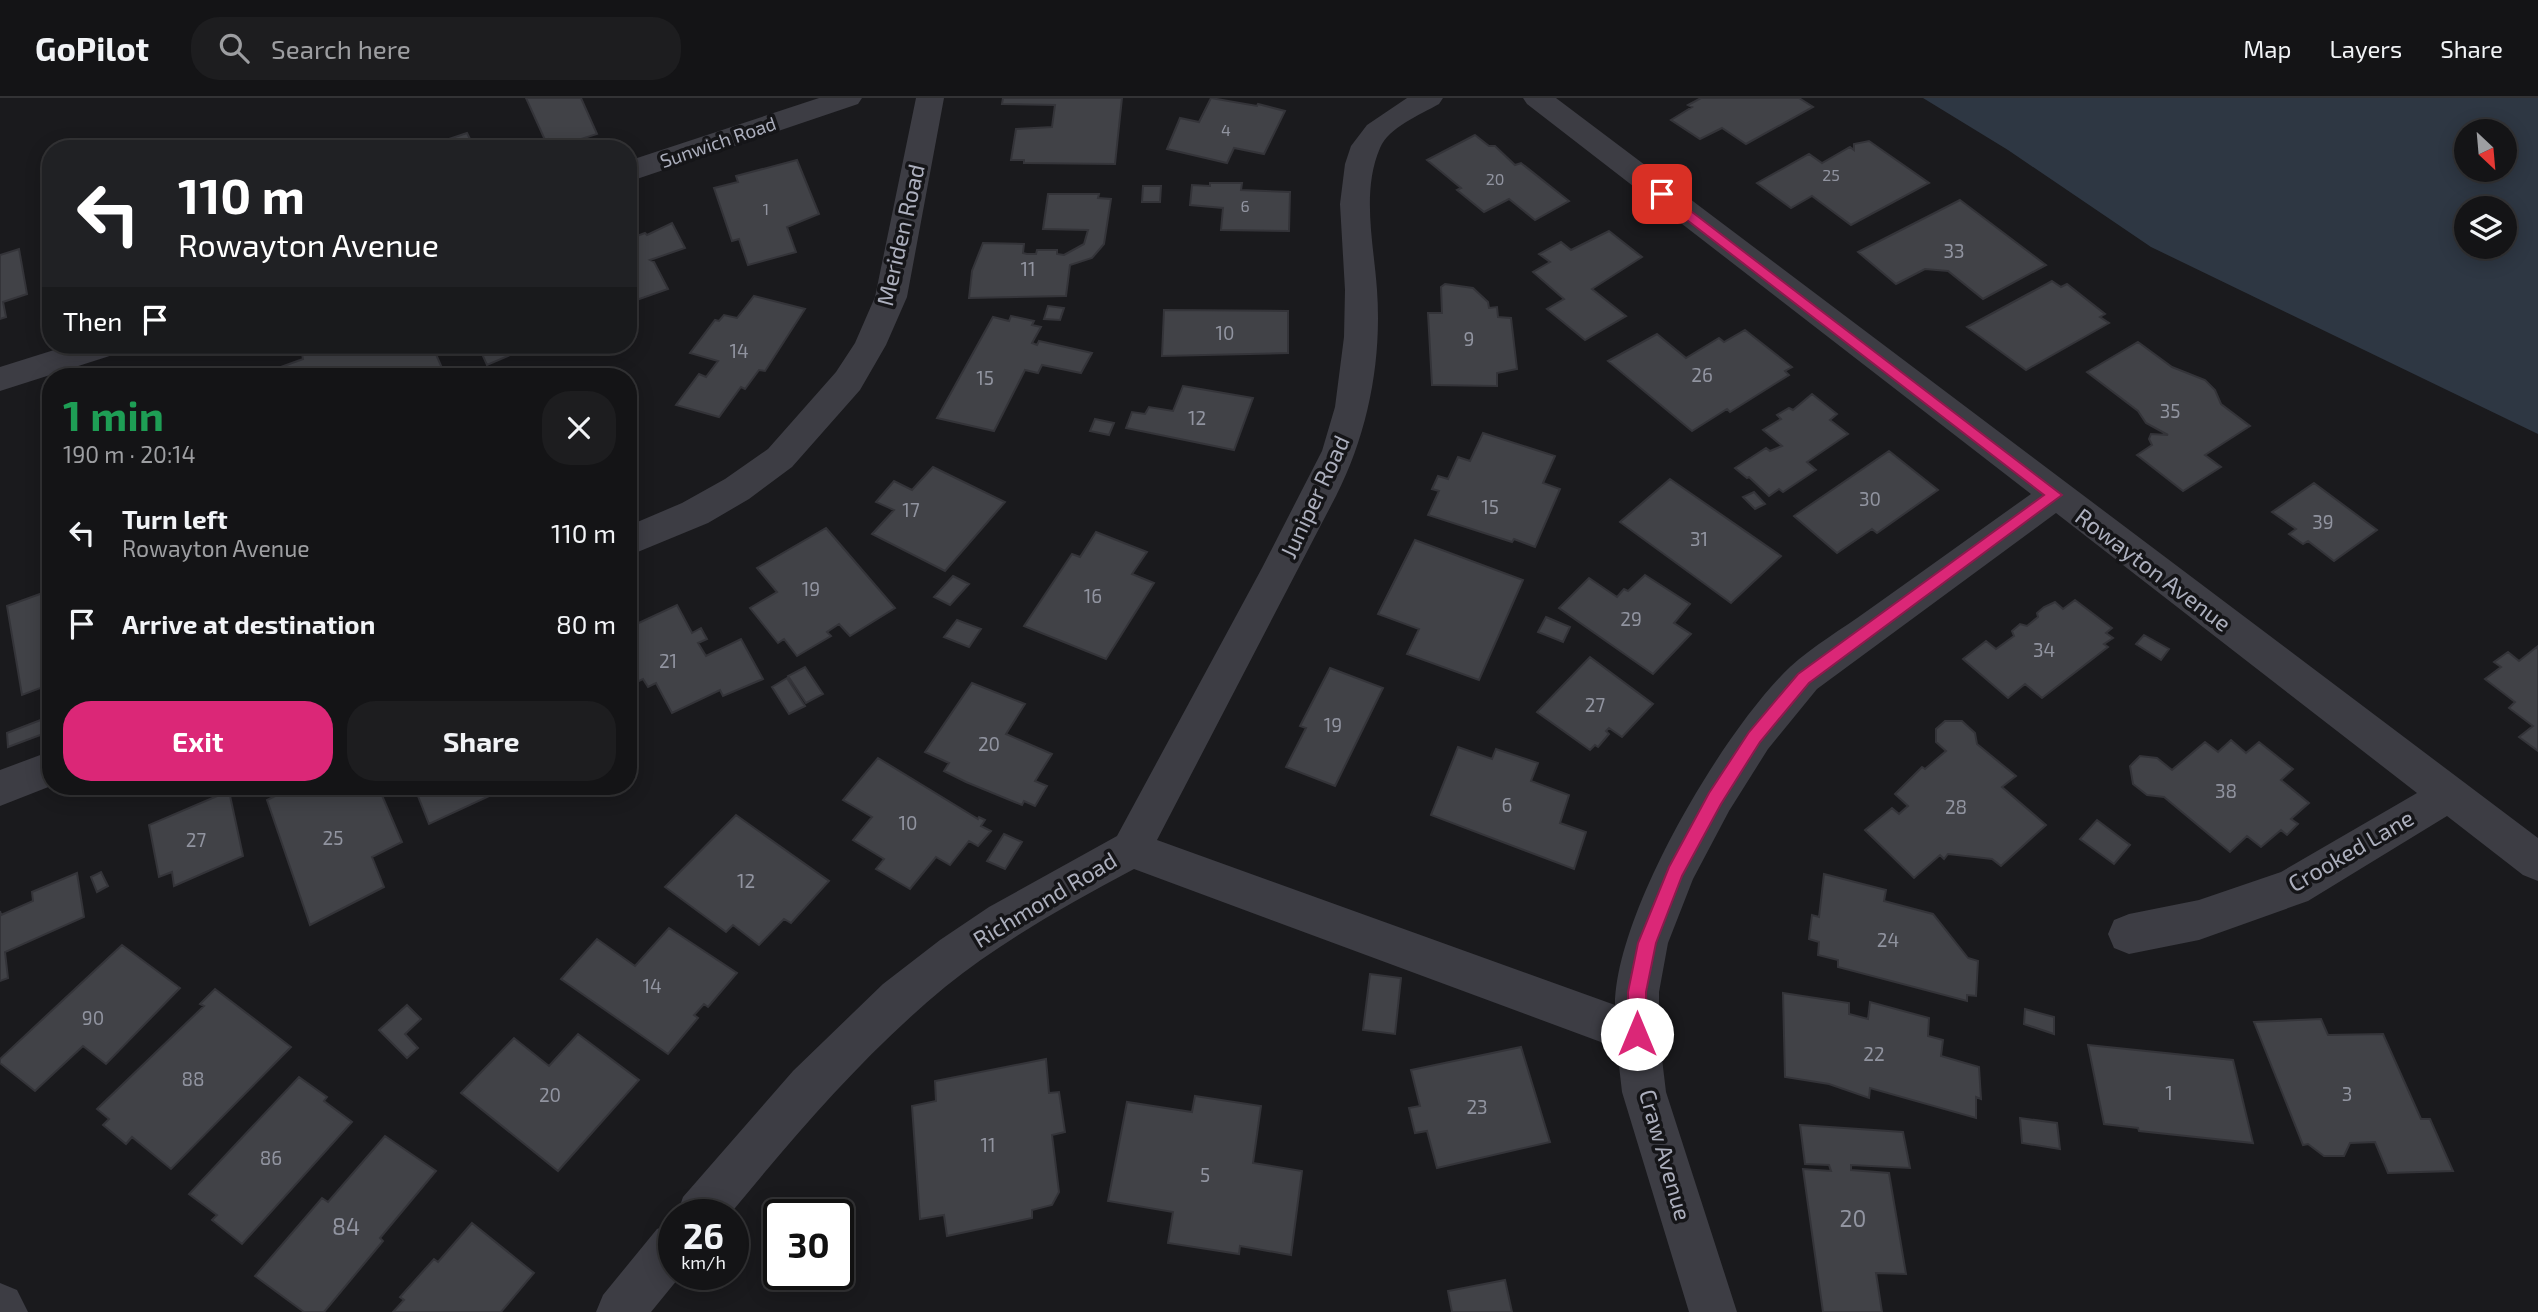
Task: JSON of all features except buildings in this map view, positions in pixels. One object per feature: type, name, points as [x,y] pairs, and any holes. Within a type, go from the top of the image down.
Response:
[{"type":"street","name":"Sunwich Road","points":[[637,169],[848,98]]},
{"type":"street","name":"Meriden Road","points":[[637,538],[695,513],[737,489],[780,458],[848,381],[870,345],[891,298],[930,98]]},
{"type":"street","name":"Juniper Road","points":[[1131,849],[1269,594],[1339,455],[1349,419],[1362,310],[1357,195],[1360,165],[1367,144],[1375,136],[1405,111],[1429,98]]},
{"type":"street","name":"Rowayton Avenue","points":[[1537,98],[2538,862]]},
{"type":"street","points":[[0,379],[79,354]]},
{"type":"street","name":"Craw Avenue","points":[[1713,1312],[1644,1092],[1637,1034],[1637,992],[1647,943],[1675,873],[1715,798],[1754,737],[1804,678],[2055,495]]},
{"type":"street","points":[[0,788],[42,772]]},
{"type":"street","name":"Crooked Lane","points":[[2129,934],[2199,920],[2293,887],[2448,795]]},
{"type":"street","name":"Richmond Road","points":[[712,1199],[762,1139],[859,1033],[921,980],[982,935],[1131,849],[1637,1034]]},
{"type":"street","points":[[620,1312],[658,1266]]},
{"type":"street","points":[[0,1307],[4,1312]]},
{"type":"water","points":[[1923,98],[2538,98],[2538,434],[2151,247],[2008,150]]},
{"type":"route","points":[[1637,1034],[1637,992],[1647,943],[1675,873],[1715,798],[1754,737],[1804,678],[2055,495],[1662,194]]}]
